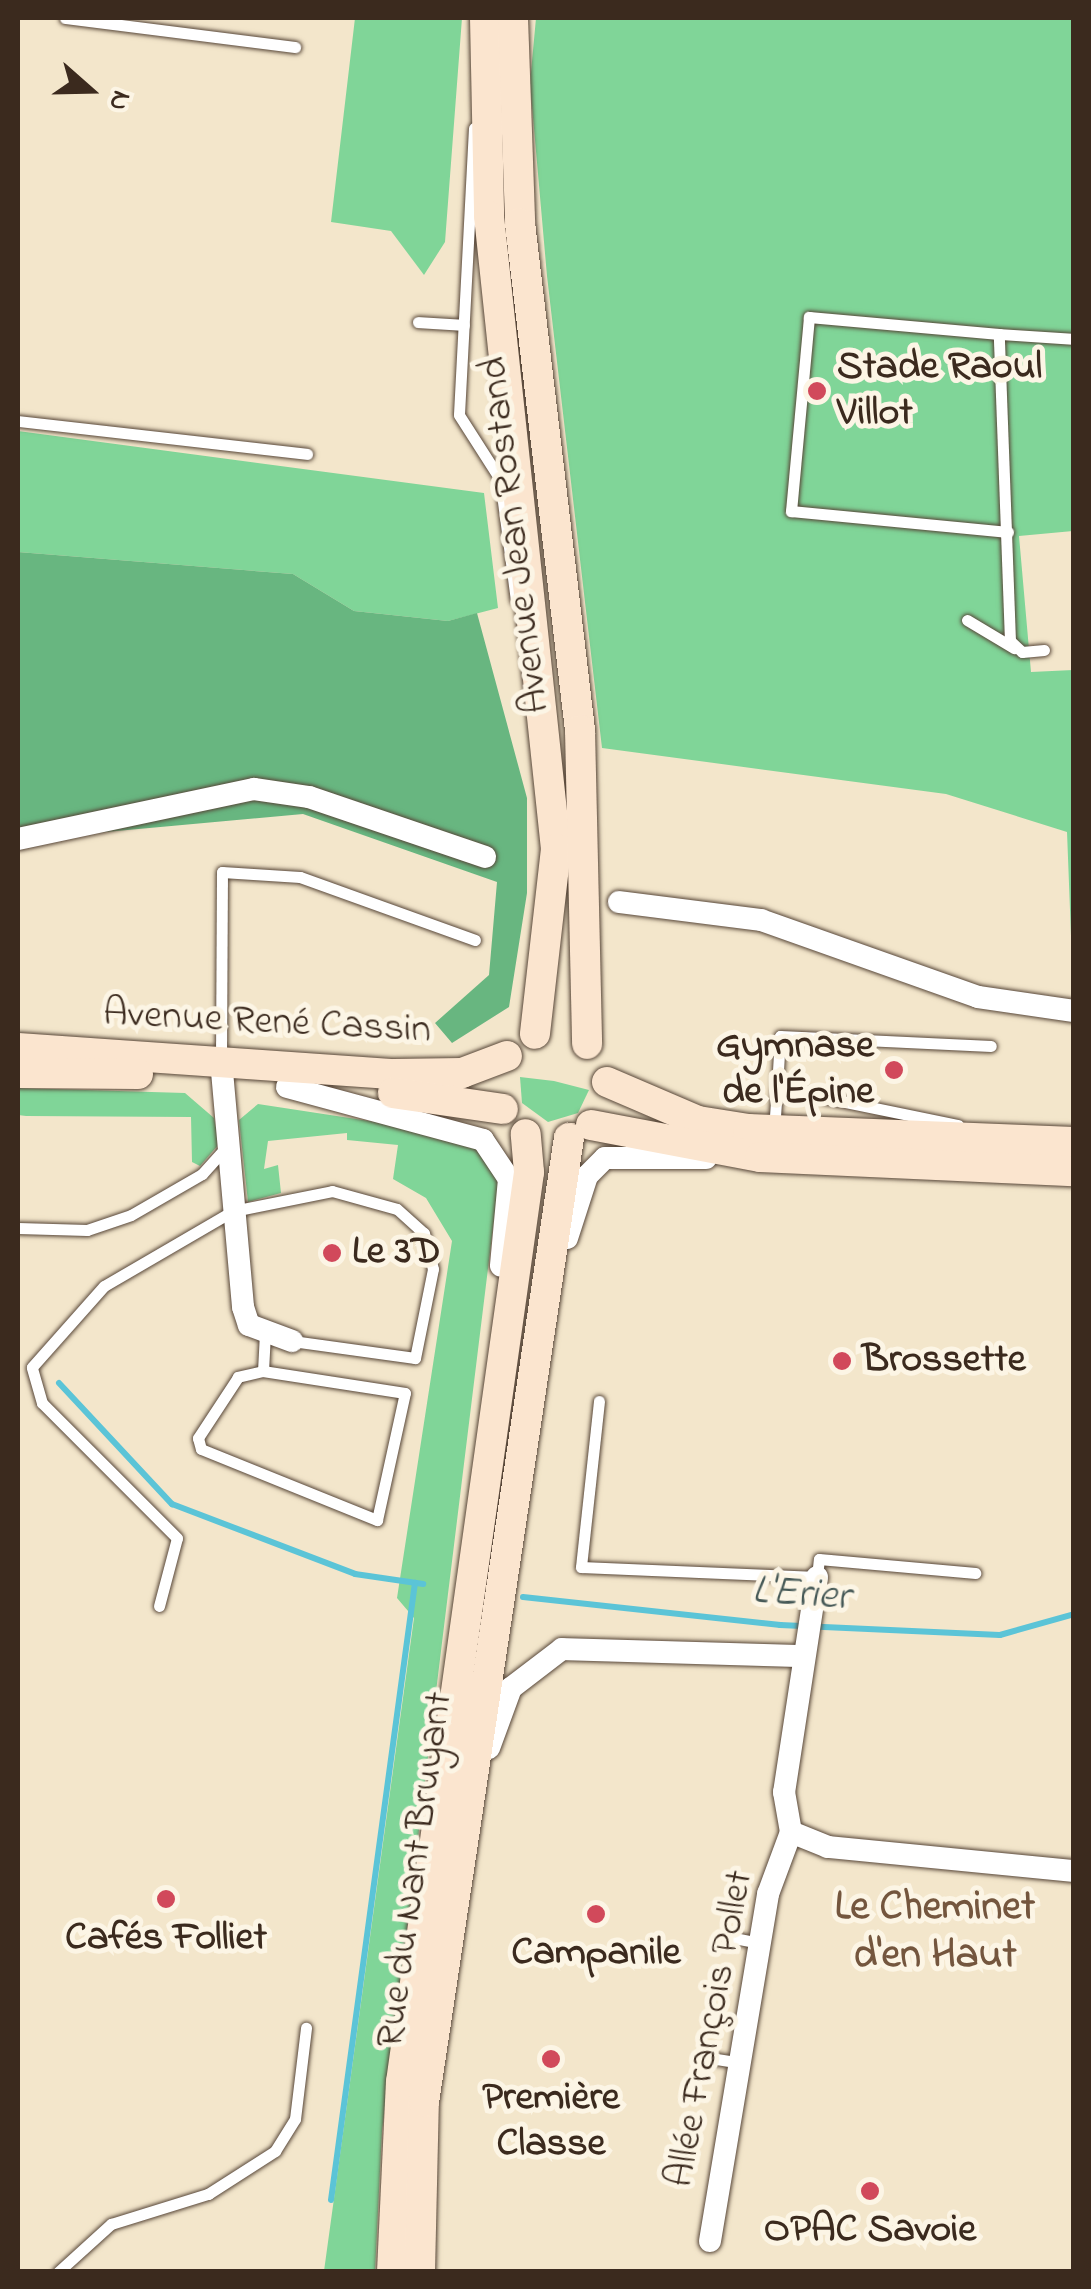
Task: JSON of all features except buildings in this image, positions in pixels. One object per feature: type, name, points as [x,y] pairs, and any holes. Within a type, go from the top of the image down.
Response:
[{"type":"main road","name":"Avenue Jean Rostand","points":[[485,18],[489,216],[556,849],[536,1034]]},
{"type":"main road","name":"Avenue Jean Rostand","points":[[513,18],[520,223],[580,730],[587,1044],[607,1082]]},
{"type":"main road","points":[[587,1044],[536,1034],[508,1056],[504,1109],[526,1134],[580,1132],[767,1143],[1074,1171]]},
{"type":"main road","name":"Avenue René Cassin","points":[[18,1048],[221,1069],[286,1087],[462,1098],[504,1109]]},
{"type":"main road","name":"Avenue René Cassin","points":[[18,1073],[221,1069],[432,1075],[508,1056]]},
{"type":"main road","points":[[580,1132],[607,1082],[698,1120],[767,1143],[1074,1142]]},
{"type":"main road","name":"Rue du Nant Bruyant","points":[[420,2272],[424,2102],[511,1480],[580,1132]]},
{"type":"main road","name":"Rue du Nant Bruyant","points":[[392,2272],[401,2082],[530,1172],[526,1134]]},
{"type":"street","points":[[18,839],[254,790],[309,798],[485,857]]},
{"type":"street","points":[[619,902],[761,920],[978,996],[1074,1011]]},
{"type":"street","points":[[221,1069],[243,1307],[265,1334],[292,1341]]},
{"type":"street","name":"Avenue René Cassin","points":[[286,1087],[460,1131]]},
{"type":"street","name":"Rue du Nant Bruyant","points":[[460,1131],[483,1140],[509,1179],[477,1539]]},
{"type":"street","name":"Rue du Nant Bruyant","points":[[511,1480],[574,1206],[594,1167],[628,1152],[767,1143]]},
{"type":"street","points":[[816,1587],[784,1792],[791,1832],[828,1847],[1074,1871]]},
{"type":"street","points":[[455,1881],[499,1710],[550,1655],[591,1644],[804,1656]]},
{"type":"street","name":"Allée François Pollet","points":[[710,2241],[761,1943],[791,1832]]},
{"type":"lane","points":[[66,18],[294,47]]},
{"type":"lane","points":[[484,60],[458,415],[500,479],[512,582],[545,722]]},
{"type":"lane","points":[[1008,532],[791,511],[809,317],[1074,340]]},
{"type":"lane","points":[[418,322],[464,325]]},
{"type":"lane","points":[[999,334],[1014,648]]},
{"type":"lane","points":[[18,421],[307,454]]},
{"type":"lane","points":[[967,620],[1014,648],[1044,650]]},
{"type":"lane","points":[[221,1069],[222,872],[300,876],[475,940]]},
{"type":"lane","points":[[767,1143],[777,1088],[780,1036],[992,1046]]},
{"type":"lane","points":[[777,1088],[1025,1140]]},
{"type":"lane","points":[[18,1228],[87,1230],[131,1215],[202,1174],[227,1145]]},
{"type":"lane","points":[[159,1606],[177,1538],[42,1403],[32,1367],[104,1286],[234,1211],[332,1192],[374,1200],[408,1218],[432,1250],[415,1358],[292,1341]]},
{"type":"lane","points":[[263,1370],[265,1334]]},
{"type":"lane","points":[[263,1370],[404,1393],[377,1520],[201,1449],[198,1438],[238,1378],[263,1370]]},
{"type":"lane","points":[[598,1401],[581,1567],[816,1587],[818,1559],[975,1573]]},
{"type":"lane","points":[[729,1937],[761,1943]]},
{"type":"lane","points":[[58,2272],[112,2224],[208,2194],[275,2151],[295,2119],[306,2028]]},
{"type":"lane","points":[[704,2057],[742,2063]]},
{"type":"green space","points":[[355,18],[462,18],[445,242],[424,275],[391,231],[331,222]]},
{"type":"green space","name":"Stade Raoul Villot","points":[[536,18],[1073,18],[1073,531],[1019,536],[1031,672],[1073,670],[1073,988],[1067,832],[946,794],[602,748],[547,276],[530,83]]},
{"type":"green space","points":[[18,431],[484,493],[498,608],[448,621],[354,611],[293,574],[18,552]]},
{"type":"green space","points":[[18,552],[293,574],[354,611],[448,621],[477,613],[527,798],[527,893],[509,1007],[452,1043],[435,1023],[489,975],[497,882],[303,814],[18,840]]},
{"type":"green space","points":[[520,1077],[589,1090],[578,1113],[548,1122],[522,1103]]},
{"type":"green space","points":[[18,1088],[185,1093],[214,1118],[219,1144],[200,1166],[192,1162],[191,1117],[18,1115]]},
{"type":"green space","points":[[258,1104],[415,1128],[481,1150],[499,1179],[382,2131],[375,2271],[324,2271],[414,1618],[397,1598],[452,1241],[426,1198],[393,1179],[398,1145],[347,1140],[347,1133],[268,1141],[264,1169],[278,1165],[281,1193],[248,1202],[239,1120]]},
{"type":"waterway","points":[[59,1383],[172,1504],[355,1574],[423,1584]]},
{"type":"waterway","points":[[331,2200],[415,1583]]},
{"type":"waterway","name":"L'Erier","points":[[523,1597],[780,1625],[1000,1635],[1074,1614]]},
{"type":"place","name":"Stade Raoul Villot","points":[[817,391]]},
{"type":"place","name":"Gymnase de l'Épine","points":[[894,1070]]},
{"type":"place","name":"Le 3D","points":[[332,1253]]},
{"type":"place","name":"Brossette","points":[[842,1361]]},
{"type":"place","name":"Cafés Folliet","points":[[166,1899]]},
{"type":"place","name":"Campanile","points":[[596,1914]]},
{"type":"place","name":"Première Classe","points":[[551,2059]]},
{"type":"place","name":"OPAC Savoie","points":[[870,2191]]},
{"type":"district","name":"Le Cheminet d'en Haut","points":[[935,1932]]}]
